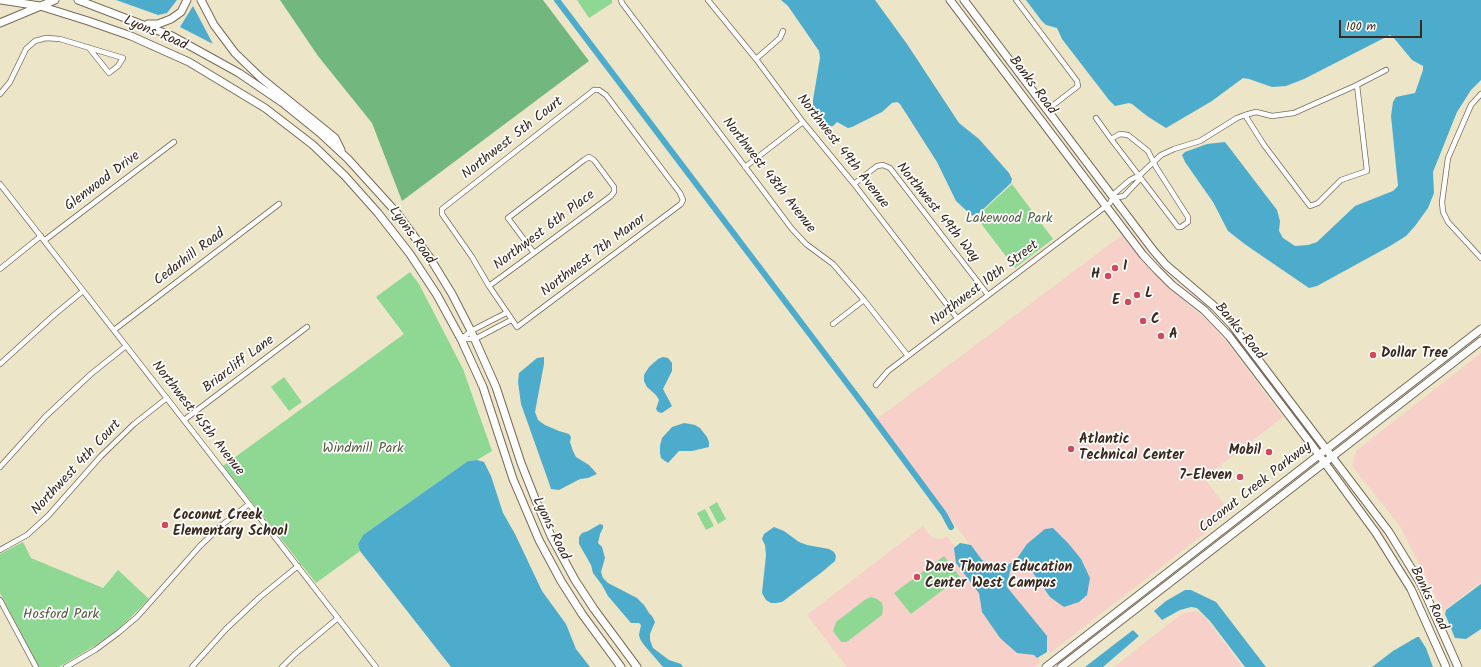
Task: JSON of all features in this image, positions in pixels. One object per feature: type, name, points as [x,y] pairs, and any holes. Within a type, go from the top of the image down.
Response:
[{"type":"main road","points":[[0,4],[6,0]]},
{"type":"main road","name":"Lyons Road","points":[[6,0],[40,6],[96,23],[159,48],[189,62],[271,112],[312,145],[345,176],[378,213],[417,264],[436,295],[461,340],[483,387],[513,479],[539,540],[561,581],[582,614],[621,667]]},
{"type":"main road","points":[[0,23],[55,0]]},
{"type":"main road","name":"Lyons Road","points":[[78,0],[144,24],[199,50],[238,73],[283,103],[320,133],[379,192],[410,230],[430,258],[449,289],[475,339],[496,387],[521,463],[551,536],[575,580],[594,609],[637,667]]},
{"type":"main road","points":[[144,24],[158,24],[171,19],[180,12],[187,0]]},
{"type":"main road","points":[[201,0],[214,25],[235,53],[260,78],[335,138],[342,154]]},
{"type":"main road","name":"Banks Road","points":[[950,0],[1110,202],[1166,265],[1214,306],[1232,325],[1332,456],[1389,532],[1411,566],[1432,606],[1445,642],[1458,667]]},
{"type":"main road","name":"Banks Road","points":[[964,0],[1047,110],[1110,202],[1143,255],[1172,285],[1204,310],[1229,336],[1376,533],[1411,589],[1446,667]]},
{"type":"main road","name":"Coconut Creek Parkway","points":[[1046,667],[1481,329]]},
{"type":"main road","name":"Coconut Creek Parkway","points":[[1061,667],[1481,341]]},
{"type":"street","name":"Northwest 48th Avenue","points":[[621,0],[792,229],[806,244],[833,264],[864,300],[908,356]]},
{"type":"street","name":"Northwest 49th Avenue","points":[[708,0],[756,59],[803,122],[854,184],[957,318]]},
{"type":"street","points":[[1016,0],[1077,81],[1078,86],[1047,110]]},
{"type":"street","points":[[756,59],[780,38],[783,31]]},
{"type":"street","points":[[0,94],[10,82],[26,50],[34,41],[46,38],[60,39],[123,58],[118,66],[109,73],[89,48]]},
{"type":"street","points":[[1110,202],[1115,193],[1130,180],[1140,175],[1161,154],[1200,141],[1237,118],[1245,115],[1256,112],[1272,116],[1294,113],[1357,85],[1386,70]]},
{"type":"street","points":[[1245,115],[1264,145],[1310,206],[1318,203],[1341,180],[1367,171],[1357,85]]},
{"type":"street","name":"Northwest 5th Court","points":[[489,286],[472,257],[442,214],[442,209],[594,90],[599,90]]},
{"type":"street","name":"Northwest 7th Manor","points":[[512,320],[517,327],[681,204],[683,200],[680,193],[606,95],[599,90]]},
{"type":"street","points":[[1481,94],[1471,105],[1448,158],[1442,202],[1443,212],[1448,222],[1481,258]]},
{"type":"street","points":[[1096,118],[1111,139],[1140,175],[1178,227],[1181,227],[1188,222],[1188,217],[1148,151],[1128,135],[1120,134],[1111,139]]},
{"type":"street","points":[[745,167],[803,122]]},
{"type":"street","name":"Glenwood Drive","points":[[0,269],[174,142]]},
{"type":"street","name":"Northwest 6th Place","points":[[489,286],[534,254],[614,192],[614,188],[594,160],[589,158],[584,160],[508,218],[534,254]]},
{"type":"street","name":"Northwest 49th Way","points":[[854,184],[877,166],[883,164],[890,168],[988,295]]},
{"type":"street","points":[[1110,202],[1124,196],[1140,180],[1140,175]]},
{"type":"street","name":"Northwest 45th Avenue","points":[[0,184],[376,667]]},
{"type":"street","name":"Northwest 10th Street","points":[[876,385],[888,370],[1110,202]]},
{"type":"street","name":"Cedarhill Road","points":[[114,330],[279,204]]},
{"type":"street","points":[[461,340],[475,339],[512,320],[489,286]]},
{"type":"street","points":[[0,364],[54,314],[83,291]]},
{"type":"street","points":[[833,324],[864,300]]},
{"type":"street","points":[[461,340],[471,331],[506,312]]},
{"type":"street","name":"Briarcliff Lane","points":[[184,420],[307,327]]},
{"type":"street","points":[[0,467],[45,417],[85,379],[126,346]]},
{"type":"street","name":"Northwest 4th Court","points":[[0,550],[27,535],[48,516],[101,456],[134,424],[167,398]]},
{"type":"street","points":[[66,667],[96,650],[118,634],[137,617],[200,546],[222,525],[250,504]]},
{"type":"street","points":[[192,667],[226,629],[260,597],[298,566]]},
{"type":"street","points":[[0,600],[36,667]]},
{"type":"street","points":[[282,667],[295,654],[338,618]]},
{"type":"shaded area","name":"Atlantic Technical Center","points":[[1122,235],[1142,261],[1161,281],[1208,321],[1228,344],[1283,417],[1204,478],[1231,513],[1050,653],[877,419]]},
{"type":"shaded area","points":[[1481,353],[1481,582],[1443,611],[1400,526],[1352,466],[1356,451]]},
{"type":"shaded area","name":"Dave Thomas Education Center West Campus","points":[[923,526],[929,535],[934,538],[941,539],[947,536],[1041,662],[1034,667],[847,667],[807,615]]},
{"type":"shaded area","points":[[1197,611],[1206,618],[1242,667],[1114,667],[1180,615]]},
{"type":"green space","points":[[280,0],[543,0],[589,61],[402,201],[372,123],[318,56]]},
{"type":"green space","points":[[577,0],[612,0],[612,3],[589,18]]},
{"type":"green space","name":"Lakewood Park","points":[[1012,184],[1053,239],[1015,268],[976,217]]},
{"type":"green space","name":"Windmill Park","points":[[410,272],[419,284],[463,369],[492,451],[477,460],[468,461],[363,535],[358,544],[360,551],[316,583],[223,466],[404,334],[376,297]]},
{"type":"green space","points":[[284,377],[302,402],[289,411],[271,387]]},
{"type":"green space","points":[[717,502],[726,519],[718,524],[709,507]]},
{"type":"green space","points":[[705,509],[714,526],[706,530],[697,513]]},
{"type":"green space","name":"Hosford Park","points":[[23,542],[31,558],[103,588],[118,570],[149,599],[121,627],[96,645],[59,667],[39,667],[0,593],[0,554]]},
{"type":"green space","points":[[944,556],[960,577],[911,614],[894,593]]},
{"type":"green space","points":[[871,597],[882,603],[882,615],[848,641],[841,642],[833,631],[836,622],[866,599]]},
{"type":"water","points":[[116,0],[177,0],[167,13],[158,15]]},
{"type":"water","points":[[781,0],[875,0],[907,44],[959,123],[979,139],[1009,173],[1012,179],[1011,183],[977,215],[973,216],[956,201],[937,162],[900,104],[897,102],[892,103],[882,112],[852,127],[848,128],[837,122],[833,126],[827,127],[821,124],[813,113],[813,100],[820,58],[819,51],[788,6]]},
{"type":"water","points":[[1026,0],[1481,0],[1481,80],[1471,90],[1457,112],[1433,172],[1434,193],[1428,208],[1415,226],[1406,236],[1390,246],[1317,286],[1309,288],[1228,231],[1213,202],[1185,162],[1182,155],[1185,152],[1207,144],[1225,142],[1277,210],[1280,221],[1279,231],[1283,238],[1295,246],[1308,245],[1317,242],[1355,206],[1393,191],[1398,186],[1391,116],[1393,102],[1396,97],[1415,93],[1423,66],[1412,60],[1390,35],[1304,79],[1286,86],[1272,87],[1243,78],[1212,101],[1166,128],[1132,104],[1129,103],[1115,106],[1062,39],[1057,28],[1046,25]]},
{"type":"water","points":[[193,6],[213,44],[180,27]]},
{"type":"water","points":[[544,357],[535,412],[538,420],[545,425],[569,434],[571,437],[570,442],[576,457],[589,465],[597,474],[588,478],[580,479],[559,490],[551,489],[521,404],[518,382],[519,373],[537,358]]},
{"type":"water","points":[[663,357],[668,358],[672,363],[672,371],[663,389],[672,406],[662,413],[658,412],[656,409],[659,400],[647,387],[644,381],[644,375],[649,367],[658,359]]},
{"type":"water","points":[[684,423],[695,425],[700,428],[707,437],[709,447],[692,451],[679,451],[668,463],[661,458],[660,446],[662,438],[672,427]]},
{"type":"water","points":[[477,460],[484,462],[491,476],[503,513],[515,534],[542,591],[566,624],[576,649],[590,667],[451,667],[360,551],[358,544],[363,535],[468,461]]},
{"type":"water","points":[[600,524],[603,525],[603,528],[598,543],[602,547],[605,558],[601,572],[603,578],[608,583],[637,598],[644,605],[655,622],[650,634],[650,640],[653,648],[669,660],[681,664],[683,667],[663,667],[640,639],[639,635],[641,625],[639,623],[631,623],[608,596],[593,573],[591,565],[579,544],[579,537],[582,533]]},
{"type":"water","points":[[774,527],[784,531],[799,542],[829,549],[834,552],[836,556],[835,561],[782,602],[771,603],[766,600],[762,593],[766,555],[765,545],[762,539],[764,534]]},
{"type":"water","points":[[1053,528],[1081,559],[1090,578],[1087,595],[1079,602],[1064,607],[1050,597],[1026,563],[1010,571],[1007,587],[1047,636],[1047,652],[1037,658],[1034,655],[1017,653],[1000,638],[982,612],[979,593],[956,563],[954,548],[960,543],[971,545],[982,560],[999,570],[1016,560],[1027,544],[1045,529]]},
{"type":"water","points":[[1481,584],[1481,629],[1466,639],[1455,638],[1445,614],[1446,610]]},
{"type":"water","points":[[1185,590],[1191,590],[1216,602],[1266,667],[1245,667],[1210,621],[1197,608],[1191,607],[1180,610],[1162,620],[1154,611],[1166,601]]},
{"type":"water","points":[[1133,630],[1139,636],[1103,667],[1085,667]]},
{"type":"water","points":[[1419,637],[1426,648],[1433,667],[1372,667],[1393,651]]},
{"type":"waterway","points":[[557,0],[865,407],[944,514],[951,527]]},
{"type":"place","name":"I","points":[[1115,268]]},
{"type":"place","name":"H","points":[[1108,276]]},
{"type":"place","name":"L","points":[[1137,295]]},
{"type":"place","name":"E","points":[[1128,302]]},
{"type":"place","name":"C","points":[[1143,321]]},
{"type":"place","name":"A","points":[[1161,336]]},
{"type":"place","name":"Dollar Tree","points":[[1373,355]]},
{"type":"place","name":"Atlantic Technical Center","points":[[1071,449]]},
{"type":"place","name":"Mobil","points":[[1269,452]]},
{"type":"place","name":"7-Eleven","points":[[1240,477]]},
{"type":"place","name":"Coconut Creek Elementary School","points":[[165,525]]},
{"type":"place","name":"Dave Thomas Education Center West Campus","points":[[917,577]]}]
